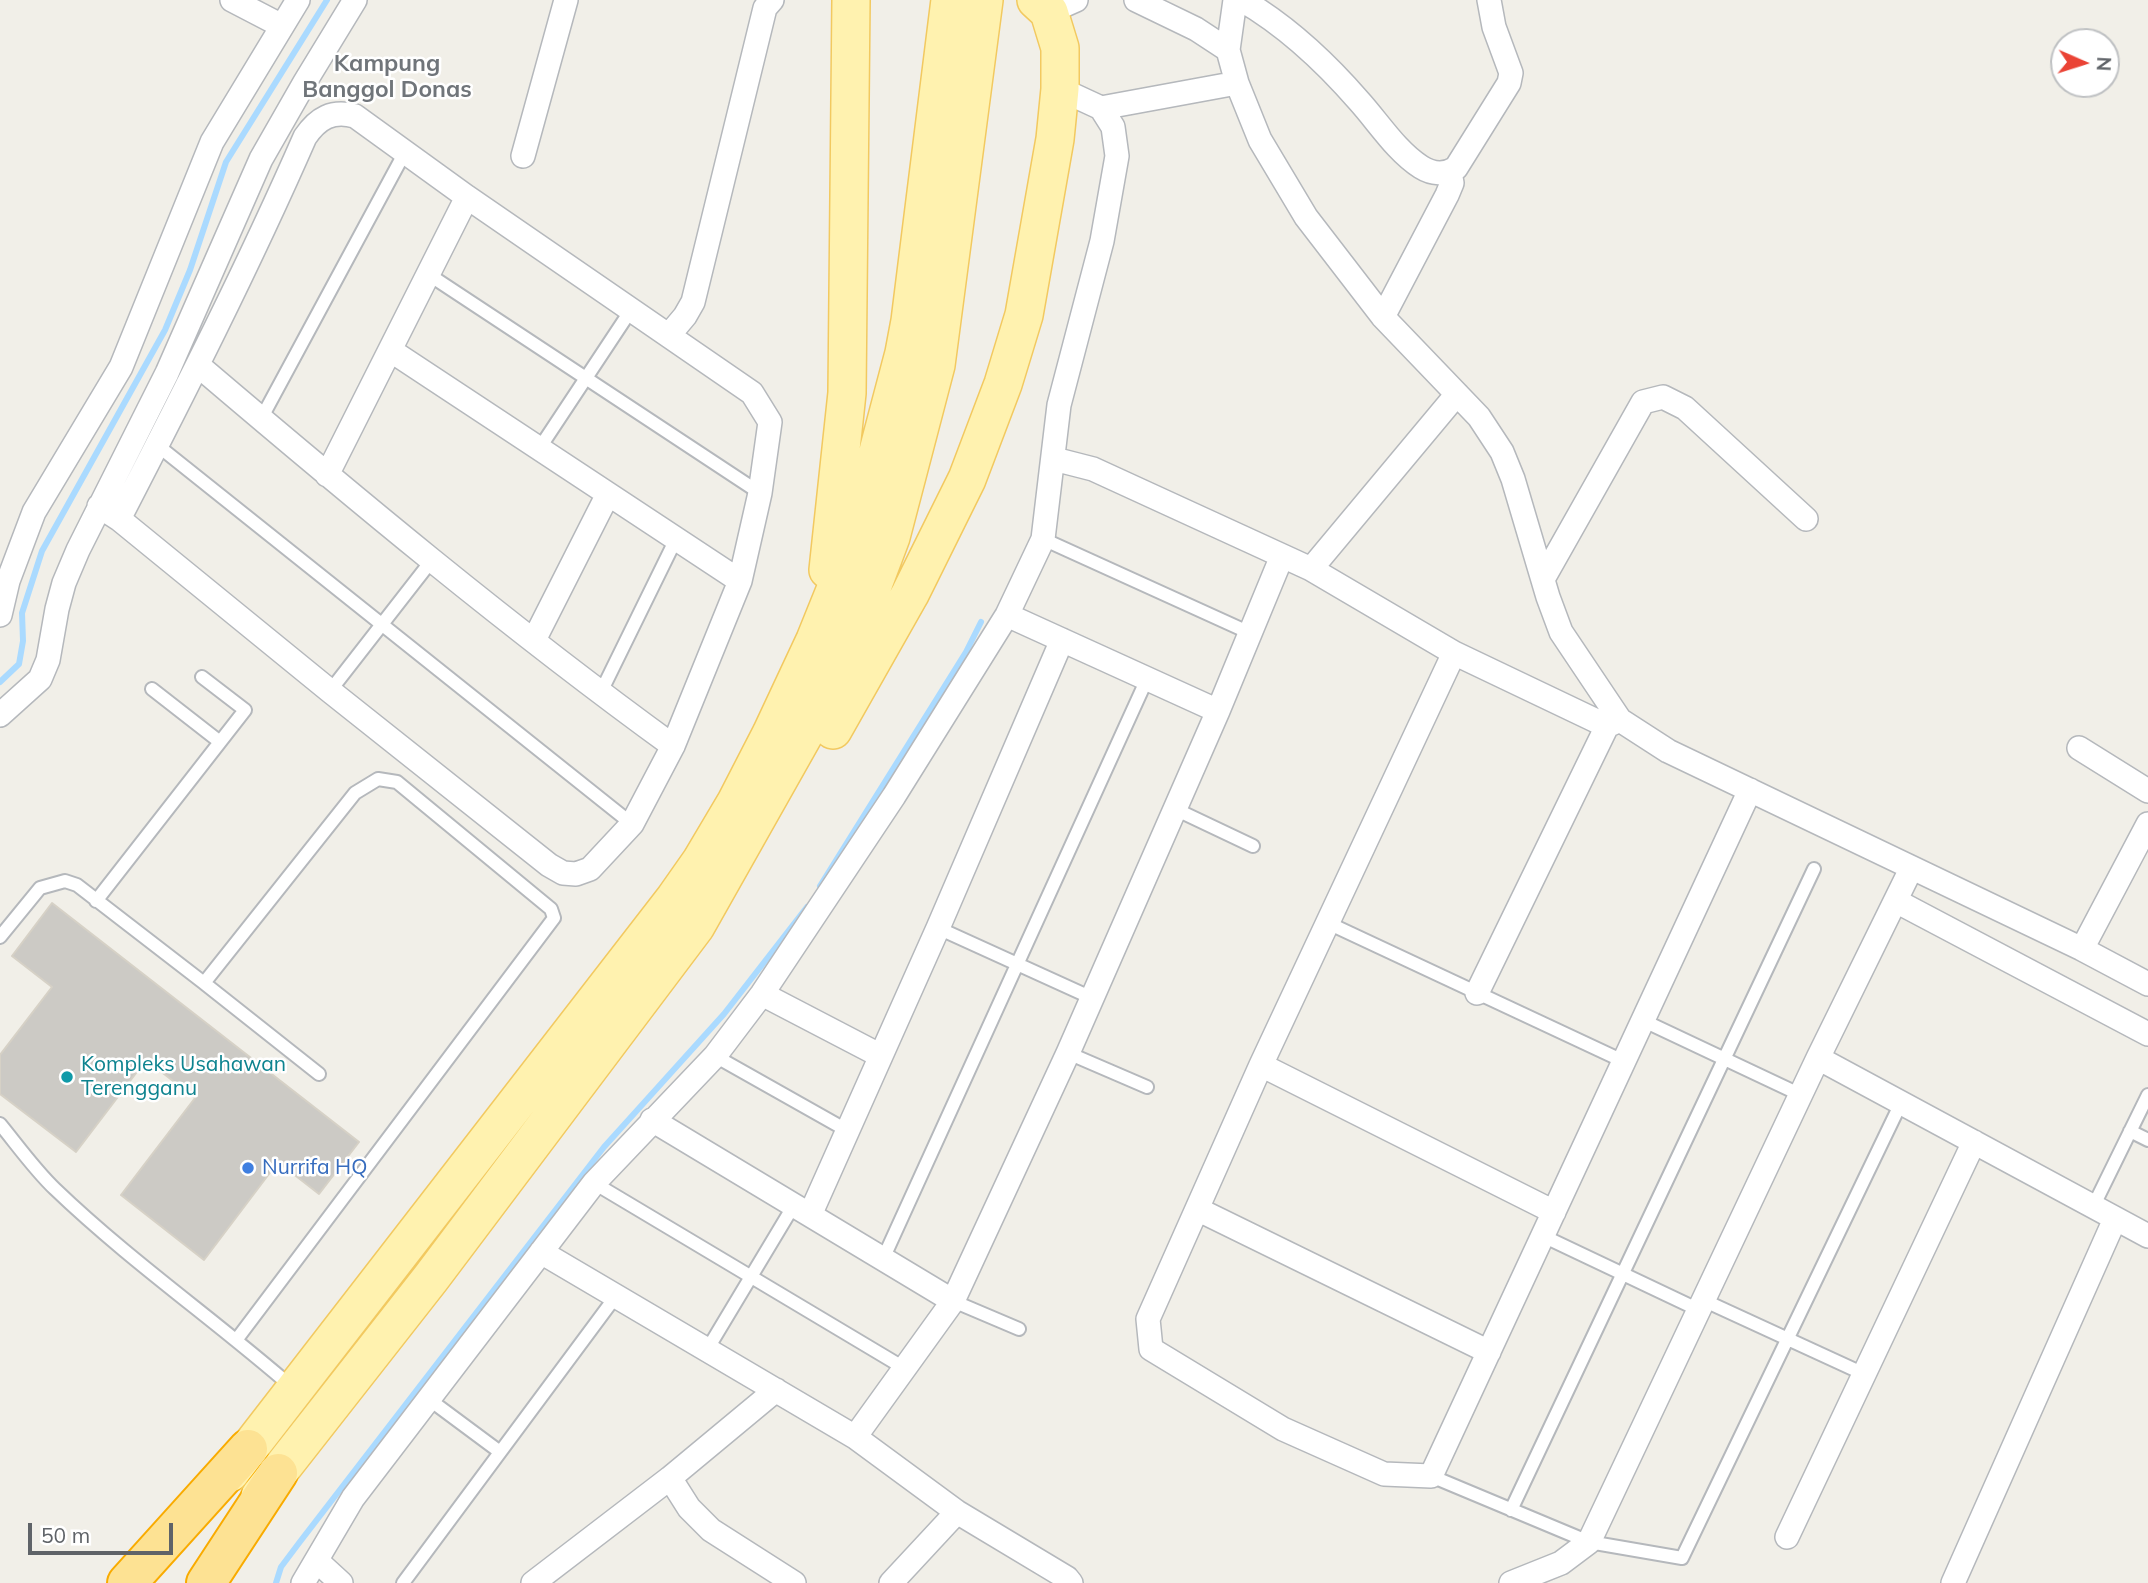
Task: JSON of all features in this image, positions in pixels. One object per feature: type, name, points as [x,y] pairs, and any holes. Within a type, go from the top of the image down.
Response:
[{"type":"highway","points":[[127,1583],[248,1449]]},
{"type":"highway","points":[[206,1583],[278,1473]]},
{"type":"main road","points":[[816,640],[831,553],[846,393],[851,0]]},
{"type":"main road","points":[[696,926],[810,724],[859,624],[891,537],[936,365],[962,45],[950,0]]},
{"type":"main road","points":[[147,1583],[293,1388],[636,951],[701,861],[736,802],[816,640],[853,546],[904,353],[962,45],[984,0]]},
{"type":"main road","points":[[193,1583],[431,1278],[696,926],[828,740],[910,594],[967,479],[1003,384],[1024,315],[1055,139],[1060,89],[1054,4]]},
{"type":"street","points":[[232,0],[282,26]]},
{"type":"street","points":[[0,615],[8,581],[34,512],[121,367],[212,142],[298,0]]},
{"type":"street","points":[[0,715],[40,679],[48,660],[64,583],[99,506],[167,373],[261,159],[355,0]]},
{"type":"street","points":[[523,156],[566,0]]},
{"type":"street","points":[[669,335],[693,302],[765,8],[772,0]]},
{"type":"street","points":[[1136,0],[1229,43]]},
{"type":"street","points":[[1489,0],[1494,27],[1511,73],[1509,83],[1462,161],[1450,172],[1434,173],[1420,166],[1332,72],[1263,13],[1237,2],[1229,43],[1237,83],[1260,140],[1306,217],[1382,317],[1490,431],[1502,452],[1561,632],[1613,723]]},
{"type":"street","points":[[1101,108],[1237,83]]},
{"type":"street","points":[[303,1583],[353,1498],[594,1183],[715,1056],[762,994],[894,796],[1007,615],[1043,539],[1059,405],[1102,241],[1116,156],[1113,127],[1101,108],[1060,89]]},
{"type":"street","points":[[99,506],[119,519],[549,865],[563,873],[576,874],[590,869],[632,824],[673,746],[740,581],[761,493],[770,422],[752,393],[467,197],[355,116],[341,112],[324,117],[305,137],[262,236],[199,366],[119,519]]},
{"type":"street","points":[[1382,317],[1447,195],[1452,183],[1450,172]]},
{"type":"street","points":[[327,475],[467,197]]},
{"type":"street","points":[[390,350],[740,581]]},
{"type":"street","points":[[199,366],[432,560],[600,694],[673,746]]},
{"type":"street","points":[[1311,569],[1457,394]]},
{"type":"street","points":[[1543,579],[1643,402],[1663,397],[1685,408],[1806,519]]},
{"type":"street","points":[[1054,459],[1093,469],[1311,569],[1454,653],[1613,723],[2082,949],[2148,984]]},
{"type":"street","points":[[534,640],[608,494]]},
{"type":"street","points":[[855,1437],[953,1301],[1093,998],[1218,712],[1282,556]]},
{"type":"street","points":[[1007,615],[1218,712]]},
{"type":"street","points":[[802,1210],[848,1131],[1062,640]]},
{"type":"street","points":[[1454,653],[1261,1065],[1148,1319],[1151,1349],[1283,1429],[1384,1474],[1431,1476],[1749,790]]},
{"type":"street","points":[[1477,993],[1613,723]]},
{"type":"street","points":[[2079,748],[2148,791]]},
{"type":"street","points":[[2082,949],[2148,824]]},
{"type":"street","points":[[1511,1583],[1561,1563],[1589,1542],[1818,1059],[1912,869]]},
{"type":"street","points":[[1896,901],[2148,1034]]},
{"type":"street","points":[[762,994],[881,1056]]},
{"type":"street","points":[[1818,1059],[2148,1236]]},
{"type":"street","points":[[1261,1065],[1554,1212]]},
{"type":"street","points":[[652,1120],[953,1301]]},
{"type":"street","points":[[1787,1537],[1974,1142]]},
{"type":"street","points":[[1197,1209],[1489,1352]]},
{"type":"street","points":[[1953,1583],[2115,1219]]},
{"type":"street","points":[[541,1252],[855,1437],[957,1512],[1067,1578],[1071,1583]]},
{"type":"street","points":[[533,1583],[670,1478],[776,1390]]},
{"type":"street","points":[[670,1478],[689,1508],[711,1530],[794,1583]]},
{"type":"street","points":[[891,1583],[957,1512]]},
{"type":"street","points":[[317,1561],[341,1583]]},
{"type":"lane","points":[[261,419],[405,152]]},
{"type":"lane","points":[[428,274],[761,493]]},
{"type":"lane","points":[[540,449],[631,310]]},
{"type":"lane","points":[[157,445],[632,824]]},
{"type":"lane","points":[[600,694],[676,539]]},
{"type":"lane","points":[[1043,539],[1250,633]]},
{"type":"lane","points":[[330,691],[432,560]]},
{"type":"lane","points":[[96,901],[245,710],[202,677]]},
{"type":"lane","points":[[883,1259],[1147,679]]},
{"type":"lane","points":[[152,689],[220,742]]},
{"type":"lane","points":[[204,983],[355,793],[378,779],[397,782],[551,909],[554,918],[237,1339]]},
{"type":"lane","points":[[1175,809],[1253,846]]},
{"type":"lane","points":[[1511,1510],[1814,869]]},
{"type":"lane","points":[[0,937],[40,888],[65,881],[77,885],[318,1074]]},
{"type":"lane","points":[[1328,923],[1623,1061]]},
{"type":"lane","points":[[938,928],[1093,998]]},
{"type":"lane","points":[[1642,1020],[1801,1096]]},
{"type":"lane","points":[[1068,1053],[1147,1087]]},
{"type":"lane","points":[[715,1056],[848,1131]]},
{"type":"lane","points":[[2093,1207],[2148,1095]]},
{"type":"lane","points":[[1431,1476],[1589,1542],[1682,1558],[1901,1103]]},
{"type":"lane","points":[[0,1125],[54,1188],[157,1279],[237,1339],[293,1388]]},
{"type":"lane","points":[[2130,1131],[2148,1140]]},
{"type":"lane","points":[[594,1183],[904,1368]]},
{"type":"lane","points":[[707,1350],[751,1277],[802,1210]]},
{"type":"lane","points":[[1543,1236],[1623,1273],[1788,1339],[1864,1374]]},
{"type":"lane","points":[[403,1583],[616,1296]]},
{"type":"lane","points":[[953,1301],[1018,1329]]},
{"type":"lane","points":[[429,1400],[500,1452]]},
{"type":"building","name":"Kompleks Usahawan Terengganu","points":[[52,903],[359,1142],[319,1194],[278,1162],[204,1260],[121,1195],[195,1098],[146,1060],[76,1152],[0,1094],[0,1055],[52,987],[12,956]]},
{"type":"waterway","points":[[0,682],[19,664],[23,641],[22,613],[42,551],[165,330],[190,270],[226,162],[327,0]]},
{"type":"waterway","points":[[820,886],[966,652],[981,622]]},
{"type":"waterway","points":[[276,1583],[281,1567],[299,1543],[604,1147],[724,1014],[807,907]]},
{"type":"place","name":"Kompleks Usahawan Terengganu","points":[[67,1077]]},
{"type":"place","name":"Nurrifa HQ","points":[[248,1168]]},
{"type":"district","name":"Kampung Banggol Donas","points":[[387,77]]}]
